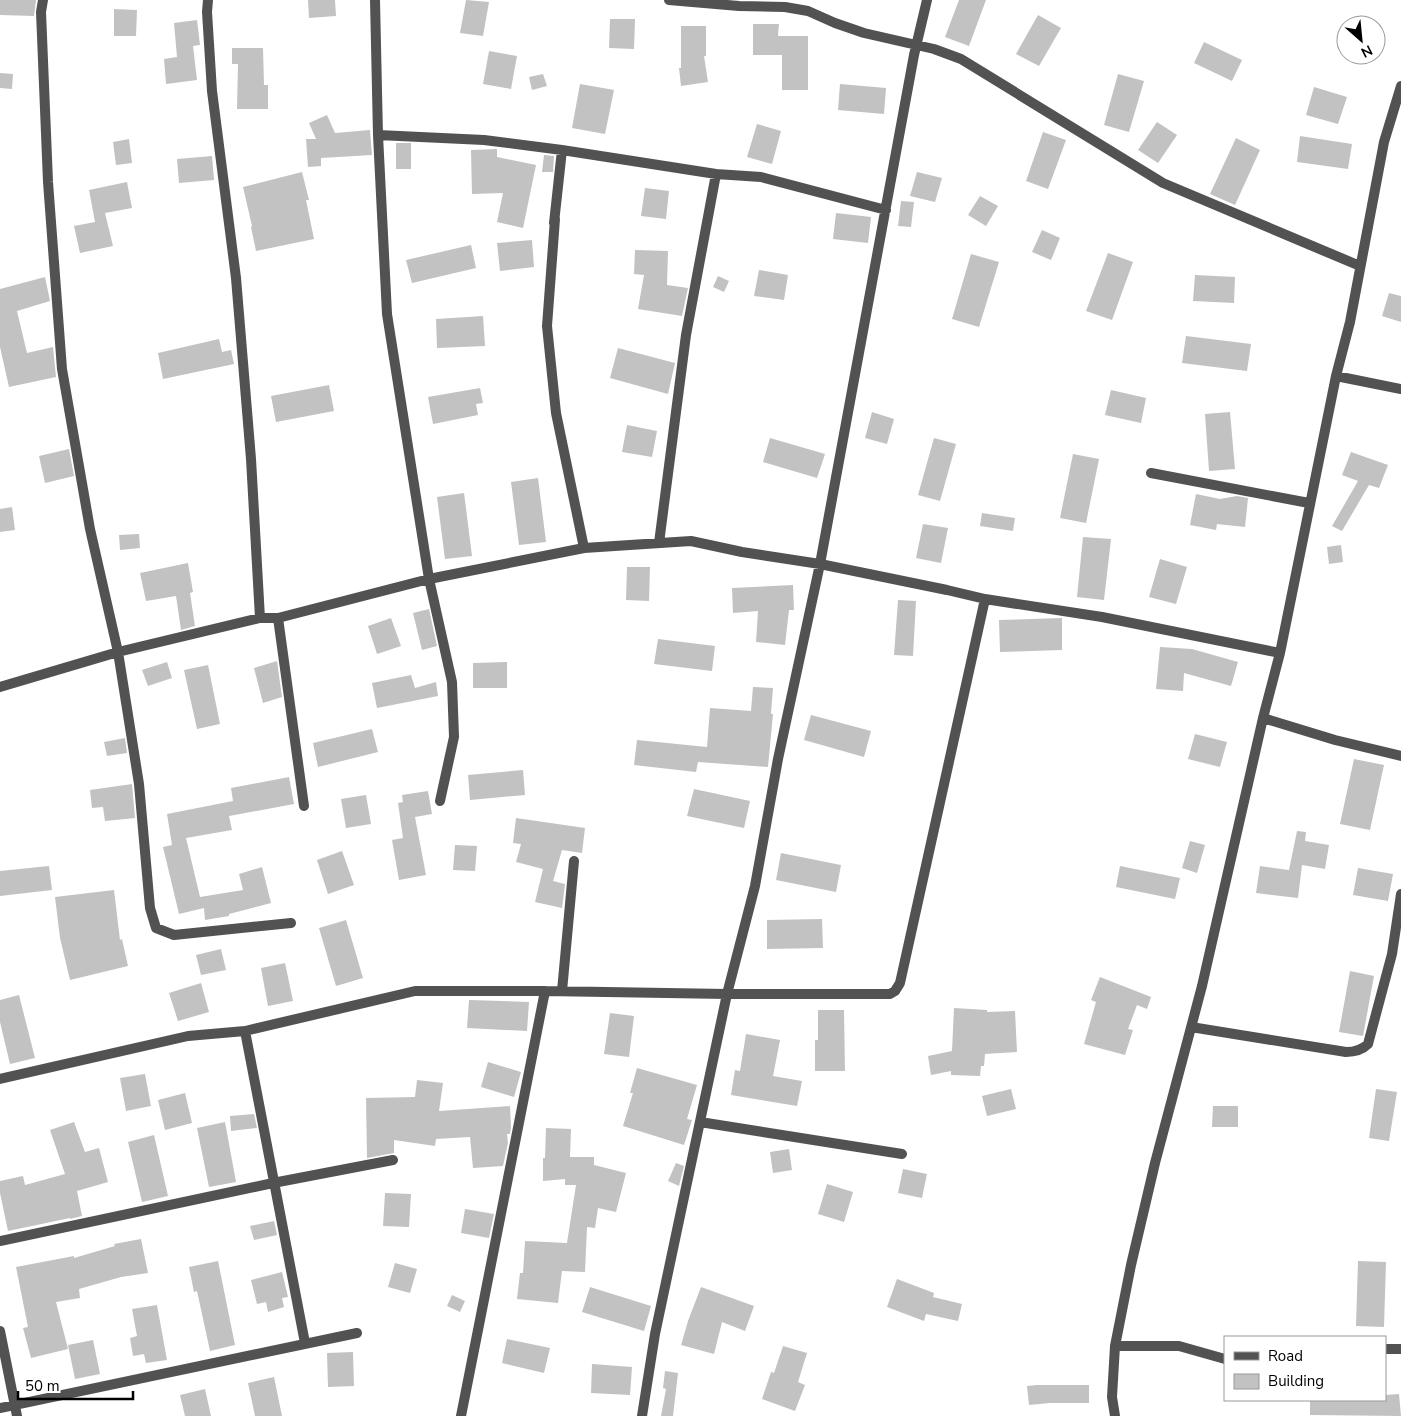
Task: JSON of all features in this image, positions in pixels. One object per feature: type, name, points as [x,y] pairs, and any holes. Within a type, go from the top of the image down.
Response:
[{"type":"street","points":[[43,0],[41,12],[48,182],[62,368],[90,530],[118,652],[139,784],[150,908],[156,928],[174,935],[291,923]]},
{"type":"street","points":[[208,0],[207,12],[212,91],[236,278],[251,459],[260,618]]},
{"type":"street","points":[[375,0],[378,135],[387,314],[429,579],[452,682],[454,737],[440,801]]},
{"type":"street","points":[[668,0],[739,6],[785,7],[808,11],[864,33],[934,49],[961,59],[1163,183],[1360,266]]},
{"type":"street","points":[[642,1416],[655,1334],[727,994],[754,886],[778,759],[820,564],[927,0]]},
{"type":"street","points":[[1115,1416],[1112,1397],[1115,1346],[1131,1265],[1155,1163],[1202,986],[1263,718],[1280,653],[1336,376],[1350,322],[1384,142],[1401,86]]},
{"type":"street","points":[[378,135],[484,140],[716,174],[761,177],[886,210]]},
{"type":"street","points":[[547,287],[562,150]]},
{"type":"street","points":[[658,543],[686,335],[716,174]]},
{"type":"street","points":[[555,219],[547,326],[556,413],[584,548]]},
{"type":"street","points":[[1336,376],[1401,389]]},
{"type":"street","points":[[1151,473],[1310,503]]},
{"type":"street","points":[[0,687],[118,652],[260,618],[278,618],[429,579],[584,548],[691,541],[742,552],[820,564],[985,599],[1102,617],[1280,653]]},
{"type":"street","points":[[0,1079],[188,1036],[245,1031],[415,992],[562,991],[884,995],[895,991],[899,986],[985,599]]},
{"type":"street","points":[[278,618],[304,806]]},
{"type":"street","points":[[1263,718],[1335,740],[1401,756]]},
{"type":"street","points":[[562,991],[574,861]]},
{"type":"street","points":[[1191,1027],[1346,1052],[1353,1052],[1365,1047],[1370,1036],[1392,954],[1401,894]]},
{"type":"street","points":[[461,1416],[545,991]]},
{"type":"street","points":[[245,1031],[305,1343]]},
{"type":"street","points":[[700,1122],[902,1154]]},
{"type":"street","points":[[0,1241],[273,1183],[393,1160]]},
{"type":"street","points":[[0,1331],[17,1416]]},
{"type":"street","points":[[0,1408],[357,1333]]},
{"type":"street","points":[[1115,1346],[1179,1346],[1224,1359]]},
{"type":"street","points":[[1386,1349],[1401,1349]]},
{"type":"building","points":[[0,0],[36,0],[34,16],[0,15]]},
{"type":"building","points":[[308,0],[335,0],[336,16],[309,18]]},
{"type":"building","points":[[466,0],[489,2],[483,36],[460,33]]},
{"type":"building","points":[[959,0],[986,0],[969,46],[945,37]]},
{"type":"building","points":[[114,9],[137,10],[136,36],[114,36]]},
{"type":"building","points":[[1038,15],[1061,28],[1039,66],[1016,54]]},
{"type":"building","points":[[610,19],[635,19],[634,49],[609,48]]},
{"type":"building","points":[[197,20],[200,45],[193,46],[197,80],[166,84],[164,59],[177,57],[174,23]]},
{"type":"building","points":[[753,24],[779,24],[778,36],[808,36],[808,90],[782,90],[782,55],[753,55]]},
{"type":"building","points":[[681,26],[706,26],[706,56],[704,56],[708,82],[681,86],[679,68],[681,68]]},
{"type":"building","points":[[1204,42],[1242,60],[1232,81],[1194,63]]},
{"type":"building","points":[[232,48],[263,48],[264,85],[268,85],[268,109],[237,109],[238,64],[232,64]]},
{"type":"building","points":[[489,51],[517,56],[511,89],[483,84]]},
{"type":"building","points":[[0,73],[13,74],[12,89],[0,88]]},
{"type":"building","points":[[543,74],[547,86],[532,90],[529,77]]},
{"type":"building","points":[[1118,74],[1144,81],[1129,132],[1104,125]]},
{"type":"building","points":[[580,84],[614,90],[605,134],[572,128]]},
{"type":"building","points":[[840,84],[886,88],[884,114],[838,110]]},
{"type":"building","points":[[1314,87],[1347,97],[1338,124],[1306,115]]},
{"type":"building","points":[[327,115],[335,133],[370,130],[372,155],[321,158],[321,166],[308,167],[306,139],[316,139],[309,123]]},
{"type":"building","points":[[1157,122],[1177,135],[1158,163],[1138,150]]},
{"type":"building","points":[[757,124],[781,131],[772,164],[747,157]]},
{"type":"building","points":[[1043,132],[1066,140],[1048,189],[1026,181]]},
{"type":"building","points":[[1300,136],[1352,144],[1348,169],[1297,162]]},
{"type":"building","points":[[1236,138],[1260,150],[1235,205],[1210,194]]},
{"type":"building","points":[[129,139],[132,163],[116,165],[113,142]]},
{"type":"building","points":[[396,143],[411,143],[411,169],[396,169]]},
{"type":"building","points":[[497,149],[497,157],[536,165],[523,228],[497,222],[503,193],[472,194],[471,150]]},
{"type":"building","points":[[544,155],[554,156],[553,172],[542,172]]},
{"type":"building","points":[[212,156],[214,180],[179,183],[177,159]]},
{"type":"building","points":[[302,172],[309,200],[306,200],[314,239],[256,251],[243,187]]},
{"type":"building","points":[[917,172],[942,178],[935,202],[910,196]]},
{"type":"building","points":[[127,182],[132,208],[105,213],[113,246],[80,253],[74,226],[95,222],[89,190]]},
{"type":"building","points":[[645,188],[669,191],[666,219],[641,216]]},
{"type":"building","points":[[980,196],[998,206],[986,226],[968,215]]},
{"type":"building","points":[[901,201],[914,202],[911,227],[898,226]]},
{"type":"building","points":[[836,213],[871,217],[868,243],[833,239]]},
{"type":"building","points":[[1042,230],[1060,238],[1051,260],[1032,252]]},
{"type":"building","points":[[532,240],[534,267],[500,271],[497,243]]},
{"type":"building","points":[[471,245],[476,268],[412,283],[406,260]]},
{"type":"building","points":[[635,250],[668,251],[667,285],[688,288],[682,316],[638,309],[644,275],[634,274]]},
{"type":"building","points":[[1108,253],[1133,262],[1112,320],[1086,311]]},
{"type":"building","points":[[971,254],[999,262],[979,327],[952,319]]},
{"type":"building","points":[[759,270],[788,275],[784,300],[754,296]]},
{"type":"building","points":[[1195,275],[1235,277],[1234,303],[1193,301]]},
{"type":"building","points":[[718,276],[729,281],[724,292],[713,287]]},
{"type":"building","points":[[45,277],[50,301],[17,311],[27,353],[53,347],[56,377],[9,387],[0,347],[0,289]]},
{"type":"building","points":[[1389,293],[1401,296],[1401,322],[1382,316]]},
{"type":"building","points":[[483,316],[485,346],[437,348],[436,319]]},
{"type":"building","points":[[1186,336],[1251,344],[1247,371],[1182,363]]},
{"type":"building","points":[[219,339],[222,352],[231,350],[234,364],[163,379],[158,353]]},
{"type":"building","points":[[618,348],[675,363],[668,394],[610,378]]},
{"type":"building","points":[[329,385],[334,411],[276,422],[271,396]]},
{"type":"building","points":[[480,388],[483,403],[476,404],[478,415],[433,424],[428,397]]},
{"type":"building","points":[[1111,390],[1146,398],[1141,423],[1105,415]]},
{"type":"building","points":[[872,412],[894,419],[887,444],[865,438]]},
{"type":"building","points":[[1230,412],[1235,469],[1209,471],[1205,414]]},
{"type":"building","points":[[627,425],[657,431],[652,457],[622,452]]},
{"type":"building","points":[[770,438],[825,454],[817,478],[763,462]]},
{"type":"building","points":[[934,438],[956,444],[940,501],[918,495]]},
{"type":"building","points":[[69,449],[74,476],[45,483],[39,456]]},
{"type":"building","points":[[1351,452],[1388,465],[1379,488],[1369,485],[1342,531],[1332,526],[1358,481],[1342,475]]},
{"type":"building","points":[[1073,454],[1099,459],[1086,523],[1060,518]]},
{"type":"building","points":[[538,478],[546,542],[519,545],[511,482]]},
{"type":"building","points":[[464,493],[472,556],[445,559],[437,497]]},
{"type":"building","points":[[1196,494],[1220,499],[1237,496],[1248,498],[1245,527],[1217,524],[1216,530],[1190,525]]},
{"type":"building","points":[[12,507],[15,530],[0,532],[0,509]]},
{"type":"building","points":[[982,513],[1015,518],[1013,531],[980,526]]},
{"type":"building","points":[[923,524],[948,528],[941,563],[916,558]]},
{"type":"building","points":[[139,534],[140,548],[120,550],[119,535]]},
{"type":"building","points":[[1083,537],[1111,539],[1104,600],[1077,597]]},
{"type":"building","points":[[1341,545],[1343,562],[1329,564],[1327,547]]},
{"type":"building","points":[[1160,559],[1187,567],[1176,604],[1149,597]]},
{"type":"building","points":[[188,563],[193,592],[190,593],[195,626],[181,630],[176,596],[146,601],[140,573]]},
{"type":"building","points":[[627,567],[650,567],[649,601],[626,600]]},
{"type":"building","points":[[793,585],[794,610],[789,610],[785,645],[756,642],[758,611],[733,613],[732,588]]},
{"type":"building","points":[[898,600],[916,601],[913,656],[894,655]]},
{"type":"building","points":[[429,609],[437,646],[422,650],[413,613]]},
{"type":"building","points":[[391,618],[401,646],[377,654],[368,626]]},
{"type":"building","points":[[1062,618],[1062,650],[1000,652],[999,620]]},
{"type":"building","points":[[658,639],[715,646],[712,671],[654,664]]},
{"type":"building","points":[[1160,647],[1192,649],[1238,662],[1231,686],[1184,673],[1183,691],[1156,689]]},
{"type":"building","points":[[277,661],[282,697],[263,703],[254,668]]},
{"type":"building","points":[[167,662],[172,678],[148,686],[142,670]]},
{"type":"building","points":[[507,662],[507,688],[473,688],[473,663]]},
{"type":"building","points":[[208,665],[220,724],[197,729],[184,670]]},
{"type":"building","points":[[411,675],[415,688],[436,682],[438,696],[377,708],[372,683]]},
{"type":"building","points":[[753,687],[773,688],[771,714],[773,714],[768,767],[698,762],[696,772],[634,765],[637,740],[707,747],[710,708],[751,711]]},
{"type":"building","points":[[811,715],[871,731],[864,757],[804,740]]},
{"type":"building","points":[[372,729],[378,752],[318,767],[313,743]]},
{"type":"building","points":[[1195,734],[1227,742],[1220,767],[1188,759]]},
{"type":"building","points":[[125,738],[127,753],[107,756],[104,742]]},
{"type":"building","points":[[1354,759],[1384,765],[1370,830],[1340,824]]},
{"type":"building","points":[[523,770],[525,795],[470,800],[468,775]]},
{"type":"building","points":[[289,777],[294,804],[229,816],[232,830],[186,838],[200,897],[243,890],[239,874],[262,867],[271,903],[229,914],[229,916],[205,920],[204,908],[179,914],[163,847],[172,845],[167,814],[233,801],[231,788]]},
{"type":"building","points":[[132,784],[135,818],[105,821],[103,807],[92,808],[90,790]]},
{"type":"building","points":[[694,789],[750,801],[744,828],[687,816]]},
{"type":"building","points":[[428,791],[432,814],[415,817],[426,875],[399,880],[392,840],[403,838],[398,803],[403,802],[402,795]]},
{"type":"building","points":[[366,795],[371,824],[346,828],[341,799]]},
{"type":"building","points":[[516,818],[585,828],[582,853],[562,850],[553,881],[565,884],[562,908],[535,902],[543,869],[516,862],[521,844],[513,843]]},
{"type":"building","points":[[1297,831],[1306,832],[1305,841],[1329,845],[1325,869],[1302,865],[1298,898],[1256,893],[1260,866],[1289,870]]},
{"type":"building","points":[[1190,841],[1205,845],[1197,873],[1182,868]]},
{"type":"building","points":[[455,845],[477,846],[475,871],[453,870]]},
{"type":"building","points":[[342,851],[354,885],[328,894],[317,860]]},
{"type":"building","points":[[781,853],[841,865],[836,892],[776,880]]},
{"type":"building","points":[[49,866],[52,890],[0,896],[0,871]]},
{"type":"building","points":[[1120,866],[1180,878],[1175,899],[1116,887]]},
{"type":"building","points":[[1358,868],[1393,874],[1388,901],[1353,895]]},
{"type":"building","points":[[114,890],[120,940],[122,939],[128,966],[70,980],[60,938],[55,897]]},
{"type":"building","points":[[822,919],[823,948],[767,949],[767,920]]},
{"type":"building","points":[[346,920],[363,978],[336,986],[319,928]]},
{"type":"building","points":[[221,949],[226,970],[201,975],[196,955]]},
{"type":"building","points":[[285,963],[293,1001],[268,1006],[261,968]]},
{"type":"building","points":[[1350,971],[1374,976],[1363,1036],[1339,1032]]},
{"type":"building","points":[[1100,977],[1151,997],[1147,1009],[1137,1005],[1128,1029],[1133,1030],[1125,1055],[1084,1044],[1096,1002],[1091,1000]]},
{"type":"building","points":[[201,983],[209,1012],[178,1021],[169,993]]},
{"type":"building","points":[[19,995],[35,1058],[10,1064],[0,1022],[0,1000]]},
{"type":"building","points":[[469,1000],[529,1002],[527,1031],[467,1028]]},
{"type":"building","points":[[954,1008],[987,1010],[987,1012],[1015,1011],[1017,1052],[985,1054],[984,1066],[981,1066],[980,1076],[951,1075],[951,1071],[931,1075],[928,1056],[952,1051]]},
{"type":"building","points":[[818,1010],[844,1010],[845,1071],[815,1071],[815,1040],[818,1040]]},
{"type":"building","points":[[610,1013],[634,1016],[629,1057],[604,1054]]},
{"type":"building","points":[[746,1034],[780,1040],[773,1076],[802,1081],[797,1106],[731,1095],[735,1070],[740,1071]]},
{"type":"building","points":[[488,1062],[521,1072],[514,1097],[481,1087]]},
{"type":"building","points":[[637,1068],[697,1085],[687,1119],[692,1120],[684,1145],[623,1126],[633,1093],[630,1093]]},
{"type":"building","points":[[145,1074],[151,1106],[126,1111],[120,1078]]},
{"type":"building","points":[[417,1080],[443,1083],[439,1111],[510,1106],[511,1127],[510,1134],[507,1134],[508,1143],[503,1166],[473,1168],[470,1137],[436,1139],[435,1146],[394,1140],[394,1153],[367,1158],[366,1098],[415,1097]]},
{"type":"building","points":[[1011,1089],[1016,1109],[987,1116],[982,1096]]},
{"type":"building","points":[[1376,1089],[1397,1092],[1389,1141],[1369,1138]]},
{"type":"building","points":[[185,1093],[192,1123],[165,1130],[158,1100]]},
{"type":"building","points":[[1213,1106],[1238,1106],[1238,1127],[1212,1127]]},
{"type":"building","points":[[254,1114],[257,1128],[231,1131],[230,1116]]},
{"type":"building","points":[[74,1122],[85,1152],[99,1148],[108,1182],[77,1191],[82,1216],[8,1231],[0,1193],[0,1181],[23,1176],[25,1185],[65,1174],[50,1130]]},
{"type":"building","points":[[225,1122],[236,1182],[209,1187],[197,1128]]},
{"type":"building","points":[[546,1128],[571,1129],[570,1157],[594,1157],[594,1165],[626,1173],[616,1212],[598,1208],[595,1228],[587,1227],[585,1272],[562,1271],[558,1303],[517,1299],[520,1273],[523,1273],[525,1241],[567,1243],[576,1185],[565,1185],[565,1179],[543,1181]]},
{"type":"building","points":[[154,1135],[168,1196],[142,1202],[128,1142]]},
{"type":"building","points":[[789,1149],[792,1170],[773,1173],[770,1152]]},
{"type":"building","points":[[676,1163],[684,1166],[679,1186],[668,1181]]},
{"type":"building","points":[[903,1169],[927,1174],[922,1198],[898,1193]]},
{"type":"building","points":[[827,1184],[853,1192],[844,1222],[818,1214]]},
{"type":"building","points":[[385,1193],[411,1194],[409,1227],[383,1226]]},
{"type":"building","points":[[465,1209],[494,1214],[489,1238],[461,1233]]},
{"type":"building","points":[[274,1221],[277,1235],[254,1240],[250,1226]]},
{"type":"building","points":[[141,1239],[148,1273],[121,1277],[79,1289],[80,1298],[56,1302],[68,1349],[31,1358],[23,1328],[28,1327],[16,1267],[74,1256],[74,1258],[115,1246],[114,1244]]},
{"type":"building","points":[[218,1261],[235,1345],[210,1351],[197,1291],[194,1292],[189,1267]]},
{"type":"building","points":[[1358,1261],[1386,1262],[1384,1327],[1356,1326]]},
{"type":"building","points":[[395,1263],[417,1269],[410,1293],[388,1287]]},
{"type":"building","points":[[282,1272],[288,1297],[282,1298],[284,1307],[268,1312],[266,1302],[257,1304],[251,1280]]},
{"type":"building","points":[[897,1279],[934,1293],[933,1297],[962,1304],[958,1321],[926,1314],[924,1321],[887,1307]]},
{"type":"building","points":[[590,1287],[651,1306],[644,1331],[582,1312]]},
{"type":"building","points":[[701,1287],[754,1306],[745,1331],[722,1322],[714,1354],[681,1345]]},
{"type":"building","points":[[452,1295],[465,1301],[460,1312],[447,1306]]},
{"type":"building","points":[[157,1305],[167,1360],[146,1363],[144,1354],[133,1356],[130,1338],[137,1336],[132,1309]]},
{"type":"building","points":[[507,1339],[550,1348],[544,1373],[502,1363]]},
{"type":"building","points":[[93,1340],[100,1374],[75,1379],[68,1345]]},
{"type":"building","points":[[783,1346],[807,1353],[798,1382],[805,1385],[795,1411],[762,1399],[771,1372],[774,1373]]},
{"type":"building","points":[[353,1352],[354,1386],[328,1387],[327,1353]]},
{"type":"building","points":[[592,1364],[632,1367],[630,1395],[591,1393]]},
{"type":"building","points":[[665,1371],[678,1373],[673,1416],[661,1416],[666,1389],[663,1388]]},
{"type":"building","points":[[274,1377],[282,1416],[255,1416],[248,1383]]},
{"type":"building","points":[[1089,1385],[1089,1403],[1029,1405],[1027,1386]]},
{"type":"building","points":[[205,1389],[211,1416],[185,1416],[180,1395]]},
{"type":"building","points":[[1399,1394],[1401,1416],[1310,1415],[1310,1401],[1386,1401],[1386,1395]]}]
